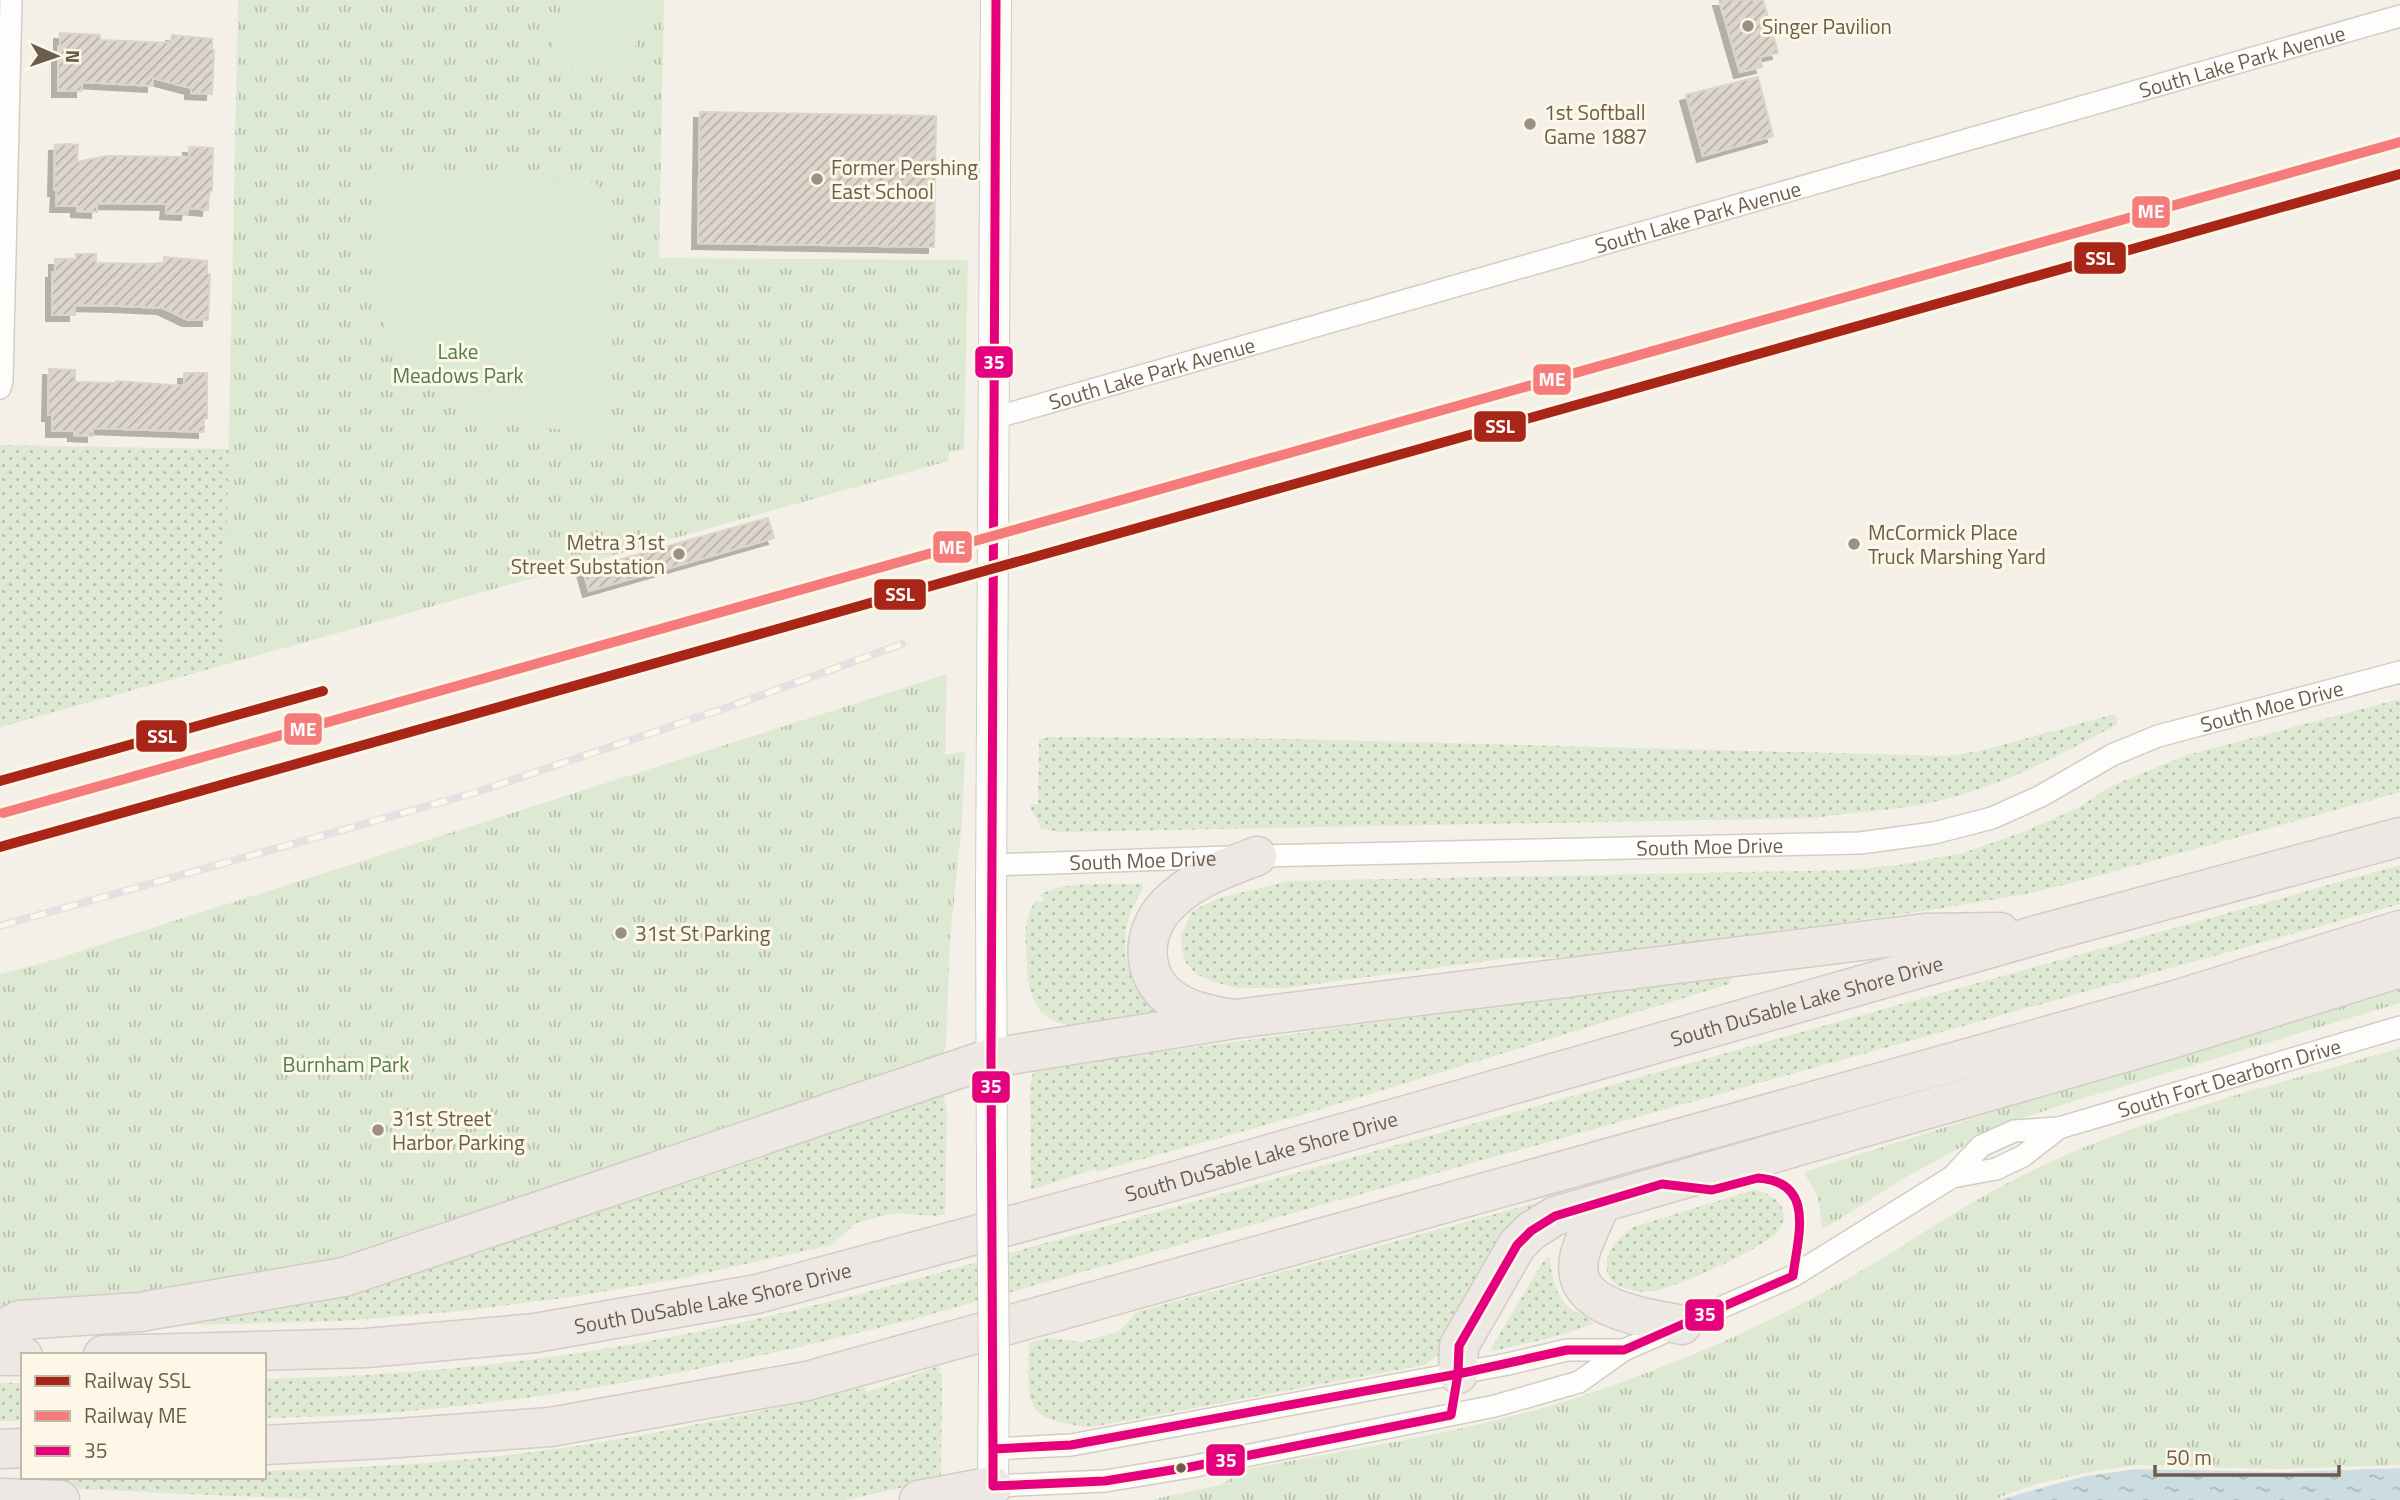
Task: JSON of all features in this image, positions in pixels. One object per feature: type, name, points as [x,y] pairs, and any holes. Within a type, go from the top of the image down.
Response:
[{"type":"highway","name":"South DuSable Lake Shore Drive","points":[[178,1353],[366,1348],[535,1333],[757,1294],[1171,1182],[2051,931],[2400,838]]},
{"type":"highway","points":[[1236,1019],[1203,1013],[1179,1004],[1159,988],[1150,970],[1147,943],[1154,920],[1186,888],[1214,873],[1257,856]]},
{"type":"highway","points":[[266,1444],[384,1439],[550,1427],[807,1381],[2172,1001],[2400,930]]},
{"type":"highway","points":[[0,1331],[20,1320],[140,1312],[344,1277],[991,1058],[1236,1019],[1925,933],[2051,931]]},
{"type":"highway","points":[[1458,1374],[1459,1346],[1517,1245],[1531,1231],[1555,1216],[2165,1041],[2400,968]]},
{"type":"highway","points":[[1601,1203],[1579,1256],[1586,1290],[1597,1301],[1622,1312],[1682,1325]]},
{"type":"highway","points":[[0,1356],[21,1356]]},
{"type":"highway","points":[[0,1448],[21,1448]]},
{"type":"highway","points":[[919,1500],[991,1484]]},
{"type":"highway","points":[[0,1498],[60,1500]]},
{"type":"main road","points":[[991,1484],[994,1365],[991,864],[996,0]]},
{"type":"street","points":[[0,388],[11,0]]},
{"type":"street","name":"South Lake Park Avenue","points":[[993,429],[2400,16]]},
{"type":"street","name":"South Moe Drive","points":[[991,864],[1860,843],[1934,834],[1992,818],[2040,796],[2112,755],[2158,736],[2400,672]]},
{"type":"street","name":"South Fort Dearborn Drive","points":[[991,1484],[1105,1481],[1166,1471],[1495,1406],[1579,1382],[1624,1350],[1793,1276],[1952,1177],[1981,1146],[2014,1131],[2059,1128],[2400,1027]]},
{"type":"street","name":"South Fort Dearborn Drive","points":[[991,1484],[1071,1445],[1458,1374],[1567,1350],[1624,1350]]},
{"type":"green space","name":"Lake Meadows Park","points":[[238,0],[664,0],[659,258],[968,260],[964,449],[949,453],[948,461],[224,665]]},
{"type":"green space","points":[[569,0],[651,0],[623,82],[548,56]]},
{"type":"green space","points":[[378,172],[595,183],[613,203],[602,433],[535,427],[484,416],[419,376],[398,352],[383,321],[370,256]]},
{"type":"green space","points":[[0,445],[229,449],[224,665],[0,727]]},
{"type":"green space","name":"Burnham Park","points":[[947,674],[945,755],[965,751],[962,822],[950,938],[946,1047],[941,1058],[326,1265],[60,1306],[0,1309],[0,974],[46,962]]},
{"type":"green space","points":[[2400,699],[2400,792],[2026,894],[1598,957],[1509,958],[1285,988],[1238,988],[1211,981],[1196,974],[1186,963],[1182,950],[1181,936],[1192,911],[1219,898],[1290,881],[1848,870],[1899,865],[1963,853],[2023,832],[2078,808],[2111,786],[2187,755]]},
{"type":"green space","points":[[2115,714],[2118,724],[2032,768],[1965,794],[1926,804],[1815,818],[1061,832],[1040,828],[1031,808],[1031,805],[1038,804],[1039,739],[1050,737],[1293,739],[1948,756],[1980,751]]},
{"type":"green space","points":[[2400,865],[2400,904],[914,1319],[754,1357],[592,1388],[429,1409],[266,1418],[266,1379],[409,1372],[554,1357],[686,1334],[795,1310],[938,1273]]},
{"type":"green space","points":[[1141,884],[1144,888],[1138,896],[1127,926],[1126,956],[1134,978],[1157,1012],[1090,1025],[1070,1025],[1053,1021],[1040,1010],[1031,991],[1027,963],[1026,930],[1036,900],[1039,903],[1044,899],[1040,895],[1062,887]]},
{"type":"green space","points":[[1728,975],[1732,979],[1729,984],[1298,1116],[1096,1172],[1095,1169],[1031,1190],[1030,1085],[1032,1075],[1040,1068]]},
{"type":"green space","points":[[2400,983],[2400,1003],[2003,1125],[1906,1177],[1822,1228],[1818,1200],[1805,1175],[1807,1171]]},
{"type":"green space","points":[[2400,1048],[2400,1468],[2085,1476],[2002,1500],[1150,1500],[1220,1485],[1248,1469],[1509,1417],[1624,1381],[1728,1340],[1785,1312],[1869,1266],[1987,1194],[2065,1156],[2206,1104]]},
{"type":"green space","points":[[943,1094],[947,1112],[945,1214],[935,1216],[894,1213],[856,1223],[831,1245],[683,1278],[572,1297],[461,1311],[342,1321],[154,1326]]},
{"type":"green space","points":[[1754,1190],[1775,1199],[1784,1216],[1778,1231],[1756,1247],[1698,1276],[1663,1289],[1639,1291],[1625,1288],[1609,1277],[1607,1258],[1618,1241],[1633,1227]]},
{"type":"green space","points":[[1564,1195],[1440,1354],[1424,1365],[1092,1427],[1052,1420],[1034,1406],[1028,1382],[1029,1343],[1047,1338],[1082,1342],[1118,1332],[1137,1312]]},
{"type":"green space","points":[[1546,1257],[1550,1258],[1553,1279],[1562,1299],[1571,1309],[1594,1324],[1550,1338],[1493,1351],[1493,1345]]},
{"type":"green space","points":[[939,1366],[942,1379],[941,1479],[845,1500],[325,1500],[35,1487],[34,1480],[266,1479],[266,1471],[424,1463],[544,1451],[760,1412],[865,1387],[867,1392]]},
{"type":"green space","points":[[0,1383],[21,1383],[21,1421],[0,1421]]},
{"type":"water","points":[[2400,1468],[2400,1500],[2002,1500],[2085,1476],[2136,1469],[2278,1472]]},
{"type":"pier","points":[[2136,1465],[2278,1469],[2400,1465],[2400,1468],[2278,1472],[2136,1469],[2085,1476],[1998,1500],[2036,1484]]},
{"type":"building","name":"Singer Pavilion","points":[[1719,0],[1763,0],[1778,53],[1760,57],[1762,67],[1740,72]]},
{"type":"building","points":[[60,33],[100,35],[100,40],[171,43],[172,35],[212,39],[212,94],[191,93],[191,88],[153,78],[153,86],[82,82],[82,91],[58,91]]},
{"type":"building","points":[[1758,77],[1773,136],[1703,156],[1686,95]]},
{"type":"building","name":"Former Pershing East School","points":[[700,112],[936,116],[934,247],[698,243]]},
{"type":"building","points":[[55,145],[78,145],[77,162],[107,156],[189,157],[189,147],[213,148],[212,191],[209,193],[208,210],[188,208],[187,214],[166,213],[167,204],[97,203],[97,212],[77,211],[77,206],[56,206]]},
{"type":"building","points":[[76,254],[96,254],[96,263],[164,264],[164,257],[207,261],[207,274],[210,274],[208,320],[188,320],[163,308],[119,306],[75,305],[75,315],[52,315],[52,272],[55,272],[55,259],[76,259]]},
{"type":"building","points":[[49,369],[75,370],[75,382],[116,381],[184,386],[184,373],[207,373],[207,418],[204,418],[204,432],[93,428],[93,436],[74,435],[74,431],[52,431],[52,415],[48,415]]},
{"type":"building","name":"Metra 31st Street Substation","points":[[768,518],[774,538],[589,591],[583,570]]},
{"type":"railway","points":[[0,926],[474,793],[740,703],[902,644]]},
{"type":"rail line","name":"ME","points":[[3,813],[2400,142]]},
{"type":"rail line","name":"SSL","points":[[0,847],[2400,174]]},
{"type":"rail line","name":"SSL","points":[[0,781],[323,691]]},
{"type":"transit line","name":"35","points":[[993,1449],[991,1058],[996,0]]},
{"type":"transit line","name":"35","points":[[1758,1178],[1776,1182],[1789,1189],[1796,1200],[1799,1228],[1793,1276],[1624,1350],[1567,1350],[1458,1374],[1459,1346],[1517,1245],[1531,1231],[1555,1216],[1662,1184],[1712,1190],[1758,1178]]},
{"type":"transit line","name":"35","points":[[993,1449],[993,1486],[1105,1481],[1190,1467],[1451,1415],[1458,1374]]},
{"type":"transit line","name":"35","points":[[993,1449],[1071,1445],[1458,1374]]},
{"type":"place","name":"Singer Pavilion","points":[[1748,26]]},
{"type":"place","name":"1st Softball Game 1887","points":[[1530,124]]},
{"type":"place","name":"Former Pershing East School","points":[[817,179]]},
{"type":"place","name":"McCormick Place Truck Marshing Yard","points":[[1854,544]]},
{"type":"place","name":"Metra 31st Street Substation","points":[[679,554]]},
{"type":"place","name":"31st St Parking","points":[[621,933]]},
{"type":"place","name":"31st Street Harbor Parking","points":[[378,1130]]}]
